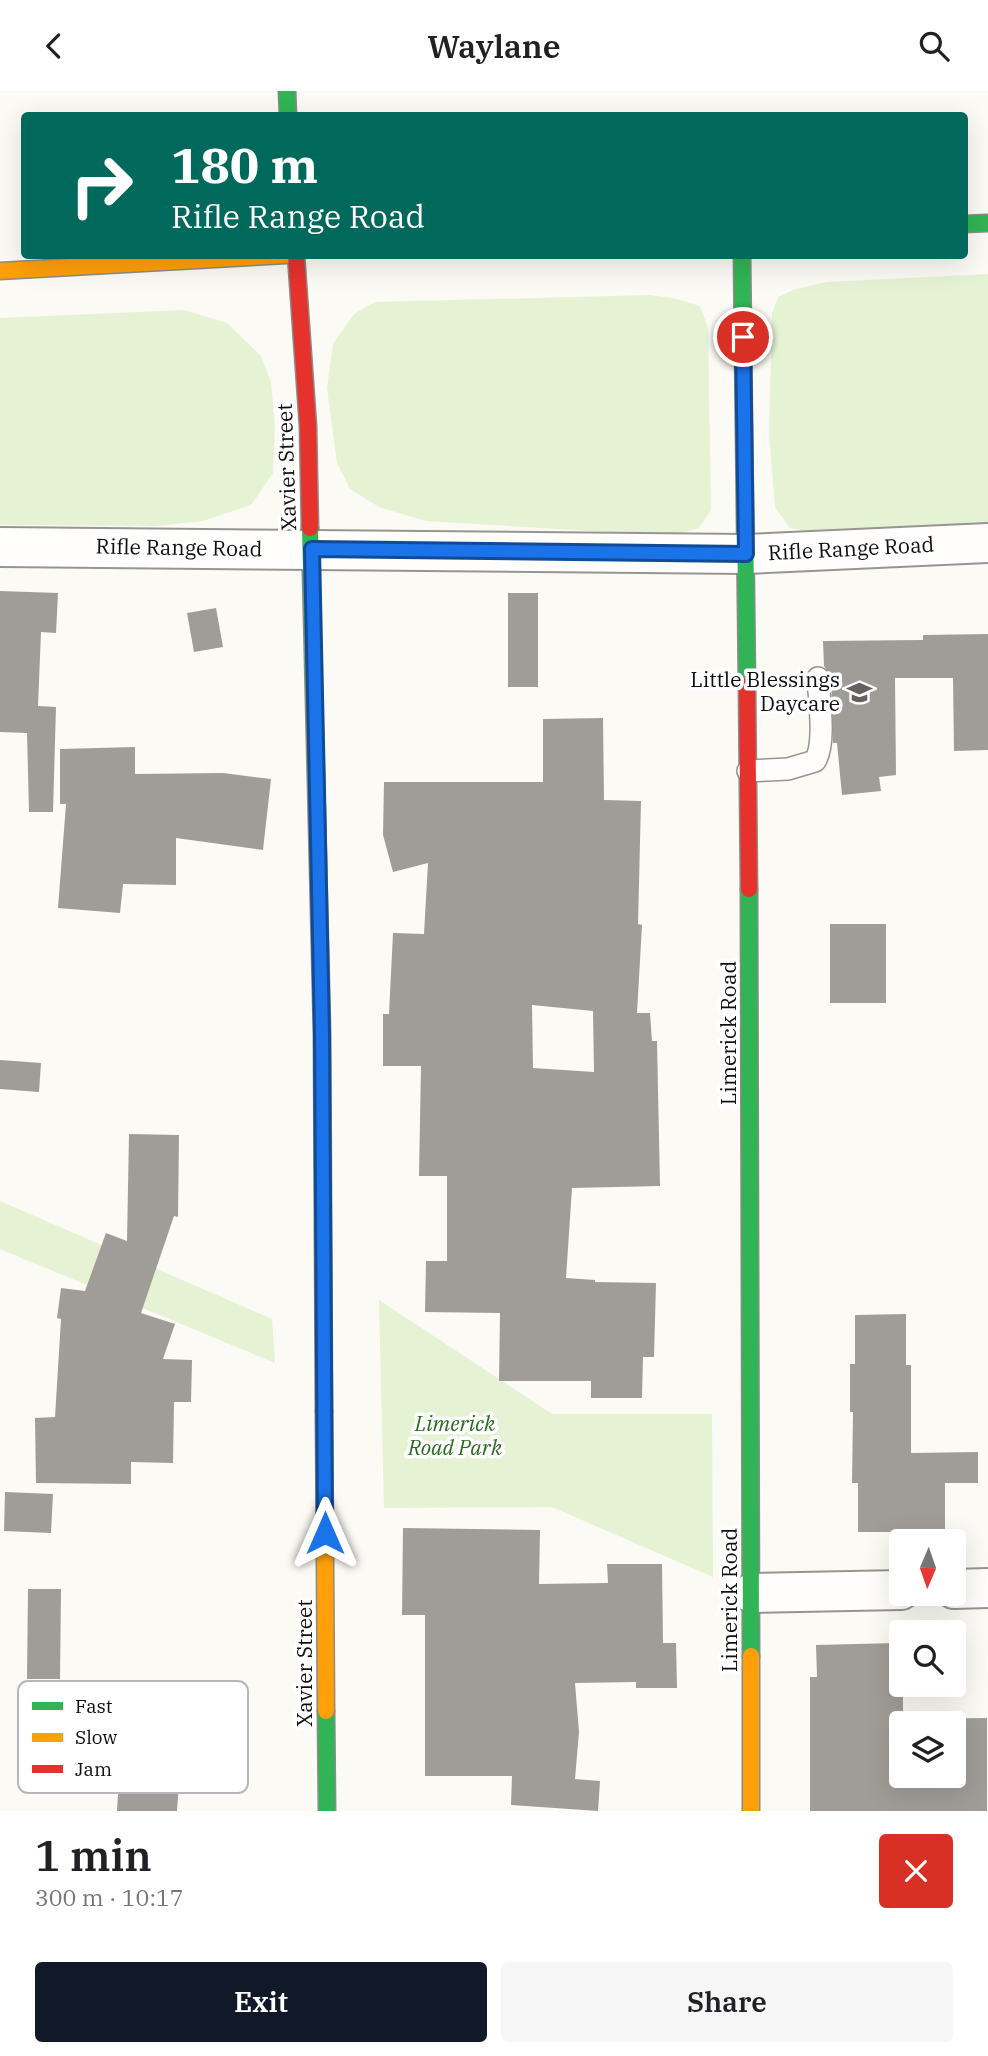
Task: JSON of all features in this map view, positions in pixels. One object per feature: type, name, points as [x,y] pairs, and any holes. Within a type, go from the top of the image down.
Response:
[{"type":"main road","points":[[287,91],[288,112]]},
{"type":"main road","points":[[968,224],[988,223]]},
{"type":"main road","points":[[0,271],[214,259]]},
{"type":"main road","name":"Xavier Street","points":[[296,259],[308,426],[322,1033],[327,1811]]},
{"type":"main road","name":"Limerick Road","points":[[741,259],[748,771],[751,1811]]},
{"type":"street","name":"Rifle Range Road","points":[[0,547],[746,554],[988,543]]},
{"type":"street","points":[[966,1589],[988,1588]]},
{"type":"street","points":[[752,1593],[889,1590]]},
{"type":"lane","points":[[748,771],[788,769],[815,761],[820,754],[818,678]]},
{"type":"green space","points":[[988,274],[988,526],[819,534],[790,528],[775,507],[769,434],[772,313],[778,297],[796,289],[827,282]]},
{"type":"green space","points":[[651,295],[700,306],[708,328],[711,510],[699,528],[672,536],[426,521],[379,507],[350,489],[337,463],[327,388],[333,344],[354,314],[375,302]]},
{"type":"green space","points":[[184,310],[227,323],[261,356],[271,382],[275,428],[273,473],[251,505],[203,521],[158,526],[0,525],[0,318]]},
{"type":"green space","points":[[0,1201],[272,1319],[275,1363],[0,1249]]},
{"type":"green space","name":"Limerick Road Park","points":[[379,1300],[552,1414],[712,1414],[713,1577],[552,1507],[384,1508]]},
{"type":"building","points":[[0,591],[58,593],[56,633],[41,632],[38,706],[56,707],[53,812],[29,812],[27,733],[0,732]]},
{"type":"building","points":[[508,593],[538,593],[538,687],[508,687]]},
{"type":"building","points":[[216,608],[223,647],[194,652],[187,613]]},
{"type":"building","points":[[988,634],[988,750],[954,751],[953,678],[895,678],[896,775],[879,777],[881,791],[842,795],[837,743],[833,743],[831,677],[824,666],[823,641],[923,640],[923,635]]},
{"type":"building","points":[[603,718],[604,800],[641,801],[638,924],[642,925],[637,1013],[650,1013],[652,1041],[657,1041],[660,1186],[572,1188],[566,1278],[595,1282],[656,1283],[654,1357],[643,1357],[642,1398],[591,1398],[591,1381],[499,1381],[500,1313],[425,1312],[426,1261],[447,1261],[447,1176],[419,1176],[421,1066],[383,1066],[383,1014],[389,1014],[393,933],[424,934],[428,863],[393,872],[383,835],[384,782],[543,782],[543,719]],"holes":[[[532,1005],[593,1011],[594,1072],[533,1068]]]},
{"type":"building","points":[[135,747],[135,774],[223,773],[271,779],[263,850],[176,838],[176,885],[123,884],[120,913],[58,908],[66,804],[60,804],[60,749]]},
{"type":"building","points":[[830,924],[886,924],[886,1003],[830,1003]]},
{"type":"building","points":[[0,1060],[41,1063],[39,1092],[0,1089]]},
{"type":"building","points":[[129,1134],[179,1135],[178,1217],[174,1216],[141,1313],[175,1324],[163,1359],[192,1360],[191,1402],[174,1402],[173,1463],[131,1462],[131,1484],[36,1483],[35,1418],[55,1417],[61,1319],[57,1318],[61,1288],[85,1291],[106,1233],[127,1241]]},
{"type":"building","points":[[906,1314],[906,1365],[911,1365],[911,1453],[978,1452],[978,1483],[945,1483],[945,1529],[858,1532],[858,1483],[852,1483],[853,1412],[850,1412],[850,1364],[855,1364],[855,1315]]},
{"type":"building","points":[[5,1492],[53,1494],[51,1533],[4,1531]]},
{"type":"building","points":[[403,1528],[540,1530],[539,1584],[608,1583],[607,1564],[662,1564],[663,1643],[676,1643],[677,1688],[636,1688],[636,1682],[575,1683],[579,1732],[575,1779],[600,1781],[598,1811],[511,1805],[512,1776],[425,1776],[425,1615],[402,1615]]},
{"type":"building","points":[[28,1589],[61,1589],[60,1679],[27,1679]]},
{"type":"building","points":[[889,1643],[889,1697],[903,1697],[903,1711],[889,1711],[889,1788],[966,1788],[966,1718],[987,1718],[987,1811],[810,1811],[810,1677],[817,1677],[816,1645]]},
{"type":"building","points":[[118,1793],[178,1793],[177,1811],[117,1811]]},
{"type":"traffic: fast","points":[[287,91],[288,112]]},
{"type":"traffic: fast","points":[[968,224],[988,223]]},
{"type":"traffic: fast","points":[[742,259],[747,686]]},
{"type":"traffic: fast","points":[[310,528],[322,1033],[324,1411]]},
{"type":"traffic: fast","points":[[749,889],[751,1656]]},
{"type":"traffic: fast","points":[[326,1711],[327,1811]]},
{"type":"traffic: slow","points":[[0,271],[214,259]]},
{"type":"traffic: slow","points":[[324,1411],[326,1711]]},
{"type":"traffic: slow","points":[[751,1656],[751,1811]]},
{"type":"traffic: jam","points":[[296,259],[308,426],[310,528]]},
{"type":"traffic: jam","points":[[747,686],[749,889]]},
{"type":"place","name":"Little Blessings Daycare","points":[[860,692]]},
{"type":"route","points":[[325,1533],[322,1033],[312,549],[746,554],[743,337]]}]
